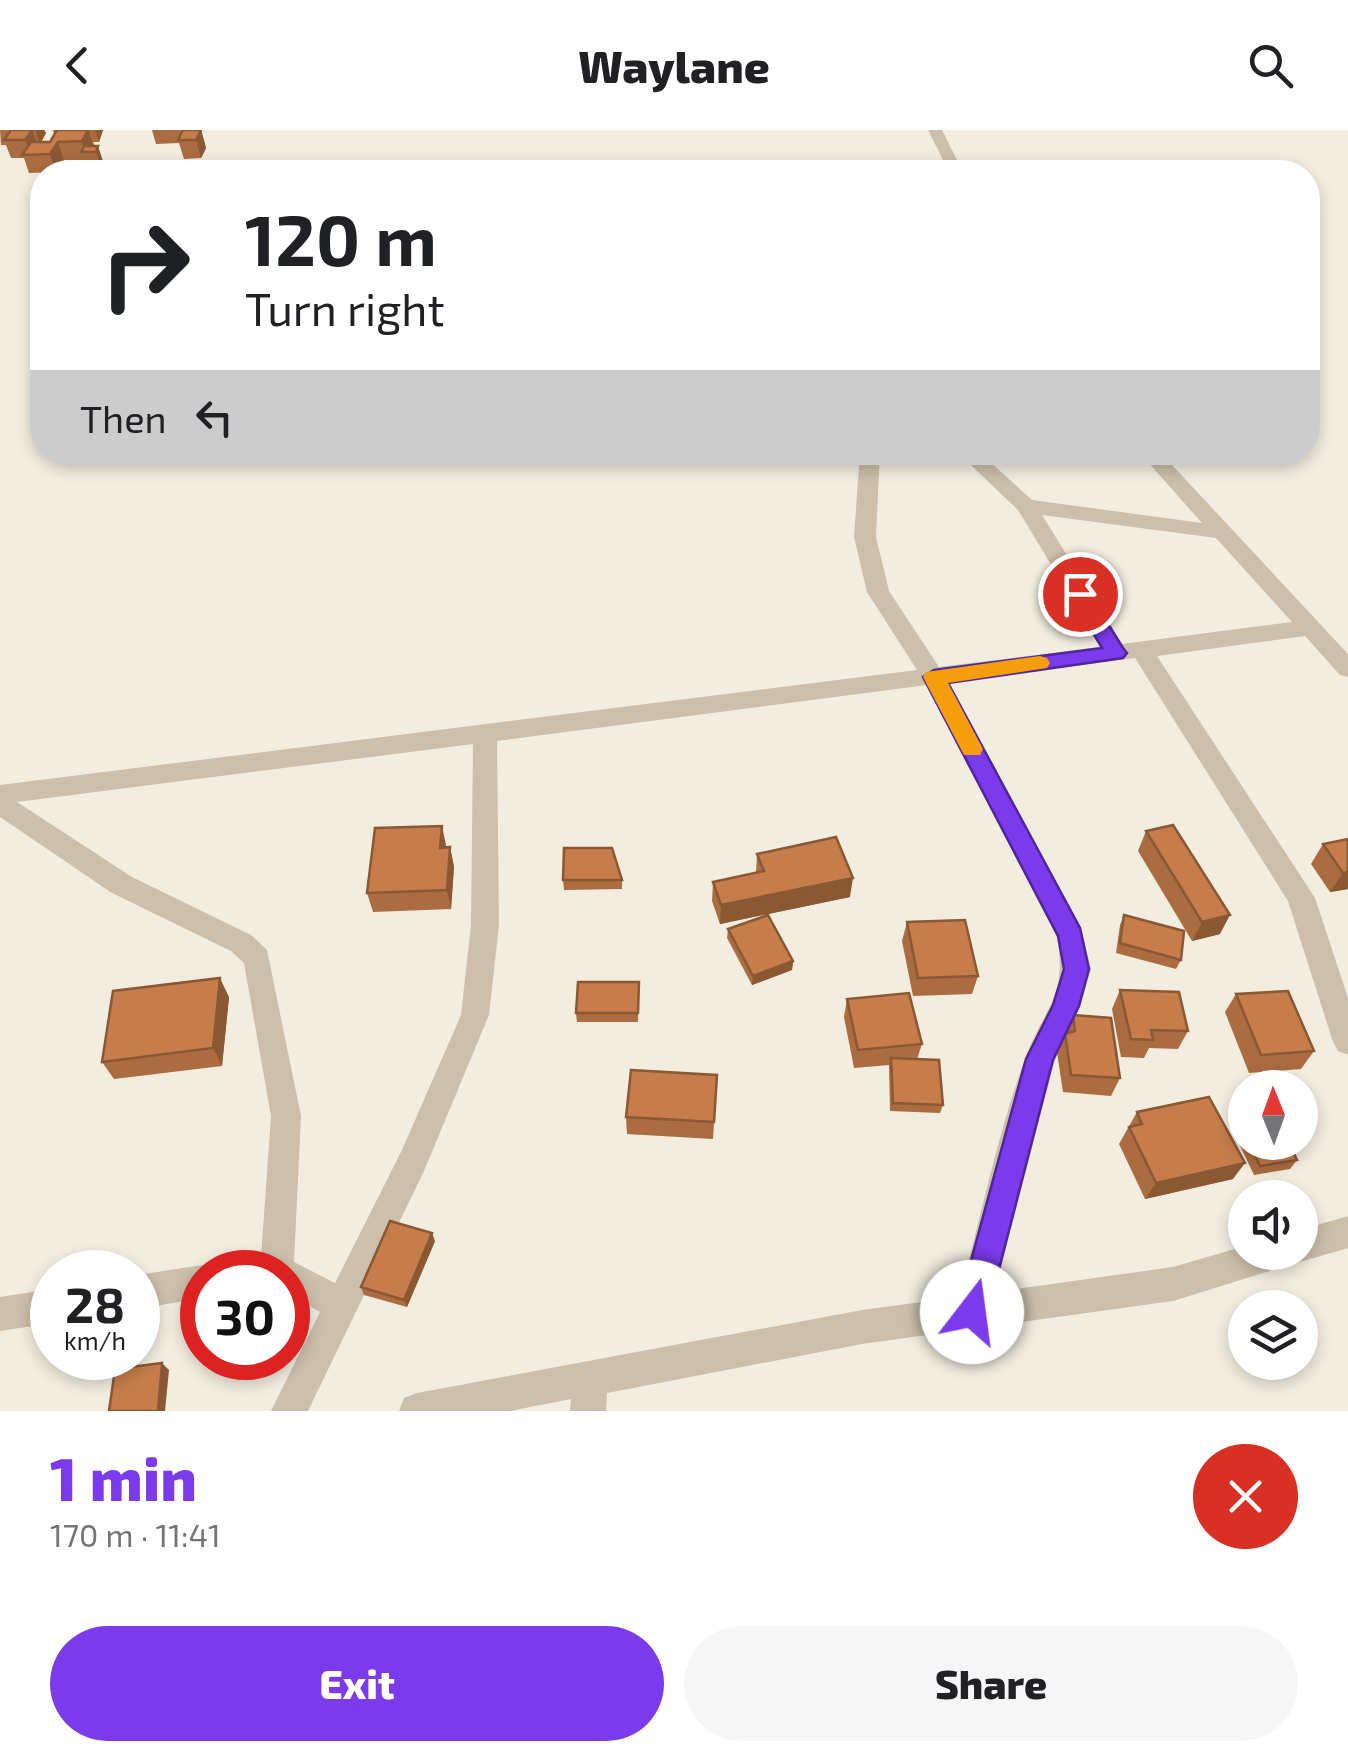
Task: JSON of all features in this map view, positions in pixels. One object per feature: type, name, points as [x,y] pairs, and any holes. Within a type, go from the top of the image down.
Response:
[{"type":"street","points":[[935,130],[950,160]]},
{"type":"street","points":[[869,465],[865,537],[878,592],[934,677],[1071,936],[1076,969],[1066,1006],[1040,1059],[972,1312]]},
{"type":"street","points":[[981,465],[1026,506],[1301,898],[1348,1042]]},
{"type":"street","points":[[1161,465],[1348,669]]},
{"type":"street","points":[[1026,506],[1222,532]]},
{"type":"street","points":[[0,795],[1310,628]]},
{"type":"street","points":[[289,1411],[413,1160],[474,1015],[485,926],[485,734]]},
{"type":"street","points":[[0,804],[122,885],[241,943],[258,958],[286,1116],[279,1250]]},
{"type":"street","points":[[1318,1241],[1348,1232]]},
{"type":"street","points":[[417,1411],[589,1395],[862,1327],[1173,1284],[1228,1267]]},
{"type":"street","points":[[310,1289],[341,1305]]},
{"type":"street","points":[[0,1314],[30,1309]]},
{"type":"building","points":[[11,130],[32,130],[25,140],[4,140]]},
{"type":"building","points":[[57,130],[88,130],[82,141],[58,142],[50,154],[22,155],[31,142],[50,142]]},
{"type":"building","points":[[183,130],[201,130],[196,140],[178,140]]},
{"type":"building","points":[[84,146],[98,146],[96,152],[81,152]]},
{"type":"building","points":[[1173,825],[1230,915],[1202,922],[1146,831]]},
{"type":"building","points":[[442,826],[440,848],[450,847],[447,890],[367,893],[375,828]]},
{"type":"building","points":[[836,837],[853,878],[721,905],[713,882],[764,871],[757,854]]},
{"type":"building","points":[[1348,839],[1348,872],[1343,873],[1323,844]]},
{"type":"building","points":[[564,848],[612,848],[622,880],[563,880]]},
{"type":"building","points":[[768,915],[793,961],[753,976],[728,929]]},
{"type":"building","points":[[1124,915],[1184,931],[1181,960],[1120,943]]},
{"type":"building","points":[[965,920],[978,976],[918,978],[907,922]]},
{"type":"building","points":[[220,978],[213,1048],[102,1062],[113,991]]},
{"type":"building","points":[[578,982],[639,982],[638,1013],[576,1013]]},
{"type":"building","points":[[1120,990],[1179,992],[1188,1031],[1151,1030],[1153,1040],[1131,1039]]},
{"type":"building","points":[[1288,991],[1314,1051],[1261,1055],[1236,994]]},
{"type":"building","points":[[909,993],[922,1044],[858,1050],[847,999]]},
{"type":"building","points":[[1073,1015],[1111,1018],[1120,1078],[1071,1075],[1065,1034],[1075,1031]]},
{"type":"building","points":[[891,1058],[939,1060],[943,1105],[893,1103]]},
{"type":"building","points":[[631,1070],[717,1075],[714,1122],[626,1117]]},
{"type":"building","points":[[1209,1097],[1228,1132],[1228,1160],[1245,1163],[1156,1183],[1129,1127],[1142,1124],[1137,1112]]},
{"type":"building","points":[[1257,1160],[1297,1160],[1260,1166]]},
{"type":"building","points":[[390,1221],[432,1233],[404,1300],[361,1287]]},
{"type":"building","points":[[162,1363],[158,1411],[109,1411],[113,1380],[160,1380]]},
{"type":"slow traffic","points":[[972,749],[934,677],[1040,663]]},
{"type":"route","points":[[972,1312],[1040,1059],[1066,1006],[1076,969],[1071,936],[934,677],[1116,653],[1080,594]]}]
